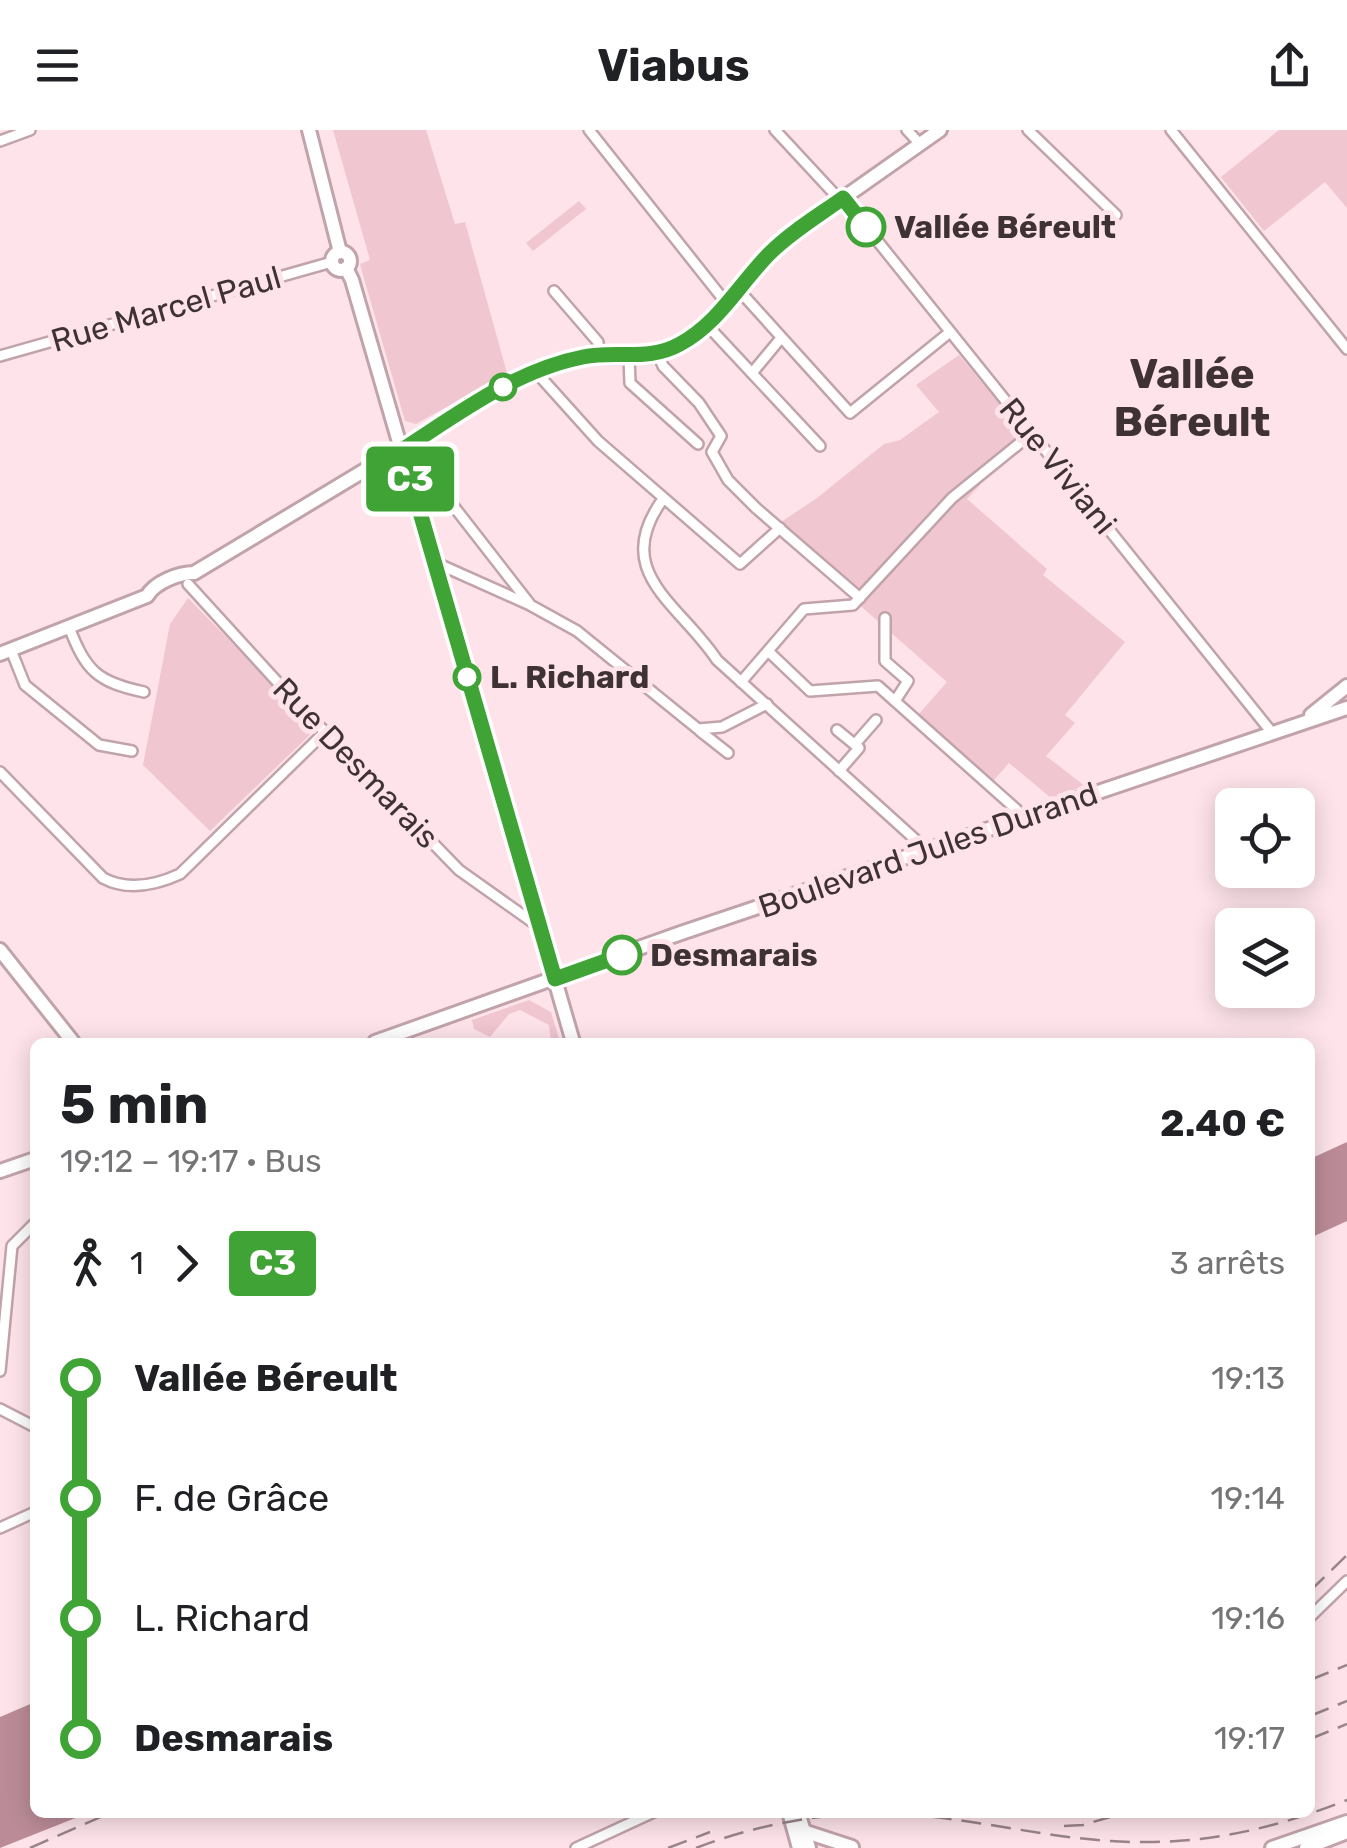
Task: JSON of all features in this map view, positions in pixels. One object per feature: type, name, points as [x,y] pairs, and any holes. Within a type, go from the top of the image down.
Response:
[{"type":"street","points":[[0,140],[30,130]]},
{"type":"street","points":[[309,130],[336,257],[349,258],[346,268],[572,1038]]},
{"type":"street","points":[[589,130],[727,304]]},
{"type":"street","name":"Rue Viviani","points":[[775,130],[842,199],[1273,734]]},
{"type":"street","points":[[907,130],[920,144]]},
{"type":"street","points":[[132,751],[100,745],[24,685],[6,652],[148,596],[151,588],[184,573],[194,576],[483,399],[536,372],[599,355],[658,354],[683,343],[707,325],[782,242],[940,130]]},
{"type":"street","points":[[1028,130],[1116,215]]},
{"type":"street","points":[[1171,130],[1347,350]]},
{"type":"street","name":"Rue Marcel Paul","points":[[0,356],[336,257]]},
{"type":"street","points":[[554,291],[598,342],[599,355]]},
{"type":"street","points":[[746,298],[850,413],[950,332]]},
{"type":"street","points":[[707,325],[820,446]]},
{"type":"street","points":[[752,373],[781,338]]},
{"type":"street","points":[[658,354],[661,363],[699,403],[721,436],[712,452],[728,480],[860,598]]},
{"type":"street","points":[[629,356],[630,383],[698,444]]},
{"type":"street","points":[[536,372],[598,441],[740,564],[780,528]]},
{"type":"street","points":[[742,682],[804,609],[853,606],[952,498],[1031,434]]},
{"type":"street","points":[[402,450],[427,472],[530,605]]},
{"type":"street","points":[[663,498],[642,535],[641,548],[661,592],[698,632],[717,660],[928,851]]},
{"type":"street","points":[[434,562],[577,631],[728,753]]},
{"type":"street","name":"Rue Desmarais","points":[[194,576],[324,732],[459,870],[538,926]]},
{"type":"street","points":[[885,618],[885,661],[908,681],[895,701]]},
{"type":"street","points":[[69,627],[82,660],[111,685],[144,692]]},
{"type":"street","points":[[768,650],[810,690],[878,686],[1018,810],[1023,819]]},
{"type":"street","name":"Boulevard Jules Durand","points":[[1302,723],[1347,686]]},
{"type":"street","points":[[698,729],[722,727],[766,704]]},
{"type":"street","name":"Boulevard Jules Durand","points":[[386,1038],[681,933],[1347,708]]},
{"type":"street","points":[[855,744],[876,720]]},
{"type":"street","points":[[837,730],[860,748],[840,771]]},
{"type":"street","points":[[0,772],[109,882],[151,885],[180,874],[324,732]]},
{"type":"street","points":[[0,950],[70,1038]]},
{"type":"street","points":[[0,1170],[30,1161]]},
{"type":"street","points":[[0,1371],[12,1246],[30,1229]]},
{"type":"street","points":[[0,1247],[12,1258]]},
{"type":"street","points":[[0,1409],[30,1424]]},
{"type":"street","points":[[0,1528],[30,1514]]},
{"type":"street","points":[[1315,1612],[1347,1581]]},
{"type":"street","points":[[576,1848],[641,1818]]},
{"type":"street","points":[[782,1818],[790,1848]]},
{"type":"street","points":[[791,1818],[799,1848]]},
{"type":"street","points":[[800,1818],[810,1848]]},
{"type":"street","points":[[1272,1848],[1347,1822]]},
{"type":"street","points":[[804,1831],[852,1847]]},
{"type":"street","points":[[1306,1848],[1347,1832]]},
{"type":"street","points":[[830,1848],[864,1848]]},
{"type":"shaded area","points":[[333,130],[426,130],[455,224],[465,222],[507,373],[416,424],[405,421],[361,268],[360,264],[370,260]]},
{"type":"shaded area","points":[[1279,130],[1347,130],[1347,208],[1325,182],[1264,231],[1221,177]]},
{"type":"shaded area","points":[[579,201],[586,209],[533,251],[526,243]]},
{"type":"shaded area","points":[[959,355],[1032,442],[981,476],[980,485],[967,499],[1047,569],[1043,575],[1125,642],[1065,715],[1075,723],[1046,756],[1085,786],[1051,798],[1009,763],[993,781],[918,715],[947,682],[772,528],[884,444],[900,440],[939,412],[916,385]]},
{"type":"shaded area","points":[[188,598],[316,729],[210,831],[143,765],[170,624]]},
{"type":"shaded area","points":[[529,1000],[551,1012],[559,1038],[551,1038],[549,1025],[520,1010],[509,1014],[490,1037],[474,1029],[472,1020]]},
{"type":"shaded area","points":[[1347,1142],[1347,1221],[1315,1236],[1315,1157]]},
{"type":"shaded area","points":[[30,1704],[30,1818],[75,1818],[0,1848],[0,1717]]},
{"type":"railway","points":[[1315,1586],[1347,1555]]},
{"type":"railway","points":[[1315,1678],[1347,1665]]},
{"type":"railway","points":[[1315,1714],[1347,1701]]},
{"type":"railway","points":[[1315,1737],[1347,1724]]},
{"type":"railway","points":[[1315,1811],[1347,1800]]},
{"type":"railway","points":[[30,1848],[98,1818]]},
{"type":"railway","points":[[696,1848],[748,1831],[816,1818]]},
{"type":"railway","points":[[941,1818],[1054,1835],[1167,1842],[1219,1836],[1296,1818]]},
{"type":"railway","points":[[1064,1826],[1107,1818]]},
{"type":"railway","points":[[668,1848],[710,1832]]},
{"type":"bus line","name":"C3","points":[[622,955],[555,979],[402,450],[527,375],[583,357],[649,356],[683,343],[717,315],[782,242],[843,198],[866,227]]},
{"type":"place","name":"Vallée Béreult","points":[[866,227]]},
{"type":"place","name":"L. Richard","points":[[467,677]]},
{"type":"place","name":"Desmarais","points":[[622,955]]},
{"type":"district","name":"Vallée Béreult","points":[[1192,398]]}]
